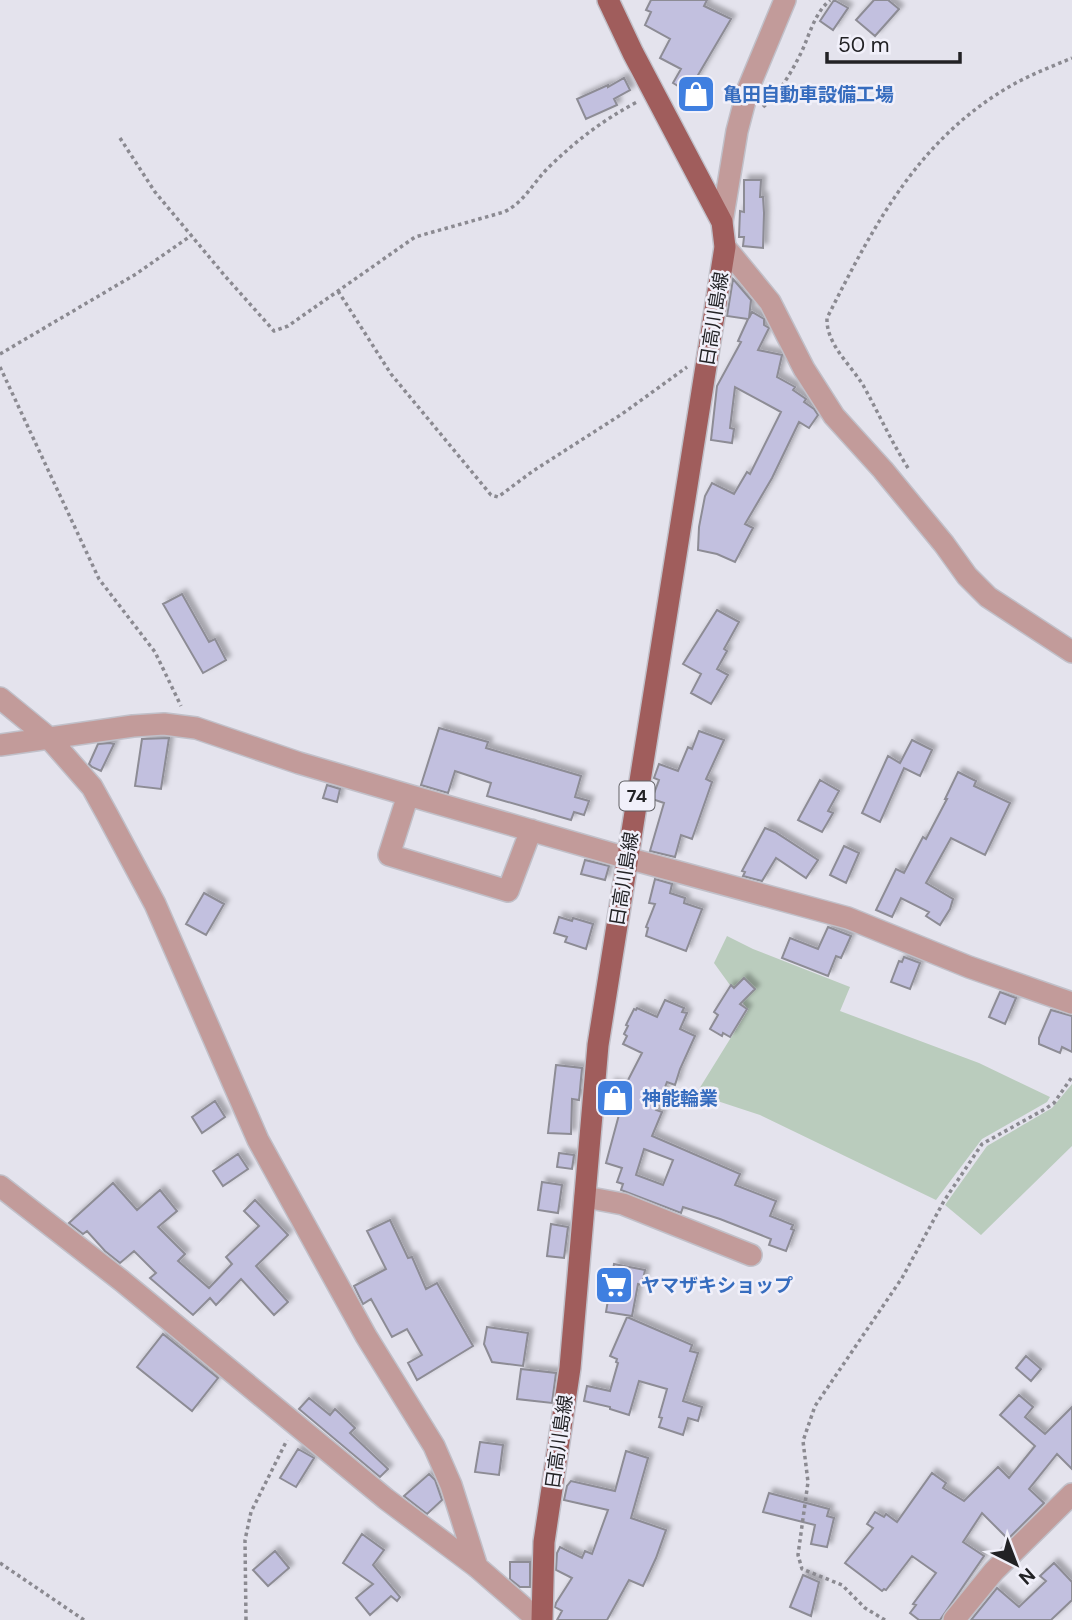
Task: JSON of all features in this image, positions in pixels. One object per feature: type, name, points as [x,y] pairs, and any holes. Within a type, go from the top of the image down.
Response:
[{"type":"main road","name":"日高川島線","points":[[540,1620],[544,1542],[570,1367],[598,1045],[725,247],[722,222],[608,0]]},
{"type":"street","points":[[722,222],[737,131],[748,89],[785,0]]},
{"type":"street","points":[[725,247],[770,302],[804,369],[834,415],[883,470],[967,576],[988,597],[1072,652]]},
{"type":"street","points":[[0,698],[49,738],[92,787],[155,904],[258,1139],[366,1336],[434,1446],[451,1485],[477,1567]]},
{"type":"street","points":[[0,745],[164,723],[192,728],[408,795],[848,918],[969,967],[1072,1003]]},
{"type":"street","points":[[408,795],[389,855],[508,891],[531,830]]},
{"type":"street","points":[[0,1186],[122,1281],[386,1499],[477,1567],[540,1620]]},
{"type":"street","points":[[585,1197],[624,1205],[751,1255]]},
{"type":"street","points":[[954,1620],[994,1571],[1072,1494]]},
{"type":"path","points":[[737,131],[777,94],[802,52],[812,25],[830,0]]},
{"type":"path","points":[[910,471],[862,384],[836,348],[827,327],[827,318],[876,225],[917,164],[964,120],[1012,85],[1072,58]]},
{"type":"path","points":[[120,138],[155,192],[274,331],[288,326],[415,237],[504,212],[518,205],[548,168],[600,122],[653,92]]},
{"type":"path","points":[[0,354],[135,274],[192,235]]},
{"type":"path","points":[[338,292],[391,374],[491,495],[498,497],[687,367],[707,367]]},
{"type":"path","points":[[0,367],[99,579],[155,652],[192,728]]},
{"type":"path","points":[[885,1620],[865,1608],[842,1585],[802,1569],[798,1555],[807,1493],[803,1441],[807,1426],[815,1406],[902,1278],[944,1201],[982,1144],[1045,1109],[1054,1102],[1072,1077]]},
{"type":"path","points":[[246,1620],[245,1540],[251,1512],[296,1423]]},
{"type":"path","points":[[0,1563],[84,1620]]},
{"type":"green space","points":[[727,936],[850,987],[840,1011],[979,1063],[1050,1097],[1047,1102],[982,1139],[936,1200],[760,1115],[696,1094],[748,1010],[714,963]]},
{"type":"green space","points":[[1072,1084],[1072,1146],[981,1235],[945,1205],[987,1146],[1052,1108]]},
{"type":"building","points":[[651,0],[707,0],[704,6],[731,19],[688,92],[673,83],[681,69],[660,58],[670,39],[645,25],[651,12],[646,10]]},
{"type":"building","points":[[834,0],[848,8],[833,30],[820,21]]},
{"type":"building","points":[[874,0],[888,0],[899,9],[875,36],[856,20]]},
{"type":"building","points":[[624,78],[630,90],[614,99],[617,105],[586,119],[577,99]]},
{"type":"building","points":[[744,180],[761,180],[763,248],[743,246],[744,237],[739,237],[740,211],[744,212]]},
{"type":"building","points":[[733,279],[751,300],[749,318],[752,312],[764,319],[764,325],[769,328],[758,350],[782,355],[777,377],[795,387],[793,390],[806,399],[804,402],[818,415],[809,428],[799,422],[772,478],[745,524],[753,528],[735,562],[698,550],[705,496],[712,483],[734,494],[747,472],[750,474],[781,412],[735,387],[730,428],[734,429],[732,443],[711,440],[717,386],[741,342],[738,341],[748,319],[727,316]]},
{"type":"building","points":[[182,594],[209,642],[215,639],[226,660],[203,673],[163,604]]},
{"type":"building","points":[[717,610],[739,622],[724,649],[727,651],[717,669],[728,675],[711,704],[691,693],[701,674],[683,664]]},
{"type":"building","points":[[439,728],[488,742],[486,748],[581,776],[575,797],[589,801],[584,815],[574,812],[571,820],[487,796],[491,783],[455,771],[448,793],[421,785]]},
{"type":"building","points":[[699,731],[724,740],[706,779],[712,782],[692,839],[681,835],[675,857],[650,851],[664,803],[652,799],[659,780],[654,778],[659,764],[678,771],[688,747],[692,749]]},
{"type":"building","points":[[169,738],[161,789],[135,786],[142,739]]},
{"type":"building","points":[[912,740],[932,750],[920,776],[904,768],[880,822],[862,813],[888,756],[900,763]]},
{"type":"building","points":[[98,744],[114,744],[101,771],[92,767],[89,764]]},
{"type":"building","points":[[958,772],[976,781],[974,786],[1010,803],[985,855],[951,838],[926,883],[953,899],[940,925],[926,916],[929,912],[901,898],[892,917],[876,910],[896,869],[904,873],[923,837],[926,839]]},
{"type":"building","points":[[820,780],[839,791],[828,811],[833,813],[822,832],[798,820]]},
{"type":"building","points":[[327,785],[340,789],[337,802],[323,798]]},
{"type":"building","points":[[765,828],[818,860],[806,878],[776,858],[762,881],[743,876],[745,872],[742,871]]},
{"type":"building","points":[[844,846],[859,853],[846,883],[830,875]]},
{"type":"building","points":[[585,860],[609,866],[605,880],[581,874]]},
{"type":"building","points":[[655,879],[672,884],[670,893],[685,898],[684,903],[702,909],[686,951],[646,936],[646,927],[655,904],[649,903]]},
{"type":"building","points":[[204,893],[224,904],[206,935],[186,924]]},
{"type":"building","points":[[559,917],[593,924],[586,949],[565,942],[567,937],[554,933]]},
{"type":"building","points":[[828,927],[851,936],[841,958],[836,956],[828,976],[782,958],[790,938],[818,949]]},
{"type":"building","points":[[904,957],[920,963],[910,989],[891,982],[899,961],[902,962]]},
{"type":"building","points":[[744,978],[755,989],[740,1004],[747,1009],[730,1037],[723,1033],[722,1036],[710,1029],[718,1015],[714,1012],[731,985],[734,988]]},
{"type":"building","points":[[1000,992],[1016,998],[1005,1024],[989,1017]]},
{"type":"building","points":[[665,1000],[684,1008],[682,1012],[687,1013],[680,1029],[695,1036],[675,1085],[667,1082],[656,1110],[662,1112],[652,1136],[740,1174],[735,1185],[776,1201],[770,1216],[793,1225],[791,1229],[794,1230],[786,1251],[769,1245],[771,1239],[720,1219],[683,1207],[681,1213],[621,1190],[623,1184],[617,1182],[622,1168],[606,1163],[620,1111],[606,1108],[611,1083],[625,1086],[642,1053],[623,1044],[627,1036],[624,1034],[628,1026],[626,1025],[637,1008],[657,1017]],"holes":[[[644,1149],[673,1160],[663,1185],[636,1175]]]},
{"type":"building","points":[[1051,1010],[1072,1016],[1072,1052],[1062,1047],[1060,1053],[1039,1044]]},
{"type":"building","points":[[556,1065],[582,1068],[579,1100],[572,1099],[571,1134],[548,1133]]},
{"type":"building","points":[[215,1101],[225,1117],[202,1133],[192,1117]]},
{"type":"building","points":[[559,1153],[574,1155],[572,1169],[557,1167]]},
{"type":"building","points":[[238,1154],[248,1169],[223,1186],[213,1171]]},
{"type":"building","points":[[542,1182],[562,1185],[558,1213],[538,1210]]},
{"type":"building","points":[[113,1183],[137,1210],[160,1190],[177,1211],[158,1227],[185,1254],[178,1261],[209,1288],[232,1264],[226,1257],[259,1226],[244,1211],[255,1200],[288,1235],[256,1266],[288,1302],[274,1315],[241,1279],[216,1305],[210,1298],[193,1315],[150,1278],[156,1273],[134,1251],[120,1263],[87,1231],[83,1234],[69,1223]]},
{"type":"building","points":[[390,1220],[408,1258],[412,1257],[426,1289],[437,1283],[473,1346],[417,1380],[408,1363],[422,1355],[407,1329],[392,1337],[371,1299],[363,1304],[354,1286],[386,1269],[367,1231]]},
{"type":"building","points":[[551,1224],[568,1227],[564,1258],[547,1256]]},
{"type":"building","points":[[614,1264],[645,1270],[642,1285],[638,1284],[632,1316],[606,1312]]},
{"type":"building","points":[[627,1317],[692,1345],[690,1351],[698,1353],[683,1401],[702,1407],[698,1421],[688,1418],[683,1435],[659,1427],[667,1389],[639,1381],[629,1415],[584,1401],[587,1386],[610,1391],[618,1363],[617,1359],[610,1356]]},
{"type":"building","points":[[487,1327],[528,1333],[523,1366],[492,1362],[484,1344]]},
{"type":"building","points":[[163,1334],[218,1378],[192,1411],[137,1367]]},
{"type":"building","points":[[1026,1356],[1041,1369],[1031,1381],[1016,1368]]},
{"type":"building","points":[[521,1369],[556,1373],[552,1403],[517,1399]]},
{"type":"building","points":[[1019,1395],[1033,1407],[1025,1417],[1045,1434],[1072,1407],[1072,1469],[1057,1454],[1029,1489],[1044,1503],[1008,1539],[982,1513],[963,1542],[984,1556],[940,1620],[919,1620],[910,1613],[916,1605],[913,1604],[936,1573],[912,1556],[886,1590],[882,1591],[845,1563],[873,1528],[867,1524],[875,1512],[884,1517],[886,1514],[897,1522],[932,1473],[946,1483],[943,1488],[964,1501],[998,1467],[1009,1478],[1035,1446],[1000,1415]]},
{"type":"building","points":[[309,1398],[330,1415],[335,1409],[355,1428],[350,1433],[388,1469],[380,1477],[299,1409]]},
{"type":"building","points":[[480,1442],[503,1445],[499,1475],[475,1472]]},
{"type":"building","points":[[298,1449],[314,1458],[296,1487],[280,1478]]},
{"type":"building","points":[[626,1451],[648,1458],[631,1518],[666,1530],[656,1558],[643,1586],[629,1580],[607,1620],[557,1620],[562,1611],[555,1607],[556,1603],[572,1578],[556,1570],[557,1553],[560,1547],[582,1558],[585,1551],[592,1554],[608,1510],[564,1500],[567,1486],[571,1481],[615,1491]]},
{"type":"building","points":[[429,1474],[435,1480],[442,1500],[427,1514],[404,1496]]},
{"type":"building","points":[[769,1493],[829,1509],[827,1516],[834,1518],[827,1547],[811,1544],[815,1525],[763,1512]]},
{"type":"building","points":[[362,1534],[384,1550],[373,1565],[400,1597],[397,1601],[391,1596],[370,1615],[356,1598],[373,1584],[343,1563]]},
{"type":"building","points":[[275,1551],[289,1568],[268,1586],[253,1570]]},
{"type":"building","points":[[510,1562],[530,1562],[530,1587],[520,1587],[510,1579]]},
{"type":"building","points":[[1054,1563],[1072,1582],[1072,1600],[1051,1620],[971,1620],[997,1588],[1019,1607],[1046,1581],[1040,1576]]},
{"type":"building","points":[[803,1575],[819,1582],[811,1616],[790,1607]]},
{"type":"place","name":"亀田自動車設備工場","points":[[696,94]]},
{"type":"place","name":"神能輪業","points":[[615,1098]]},
{"type":"place","name":"ヤマザキショップ","points":[[614,1285]]}]
